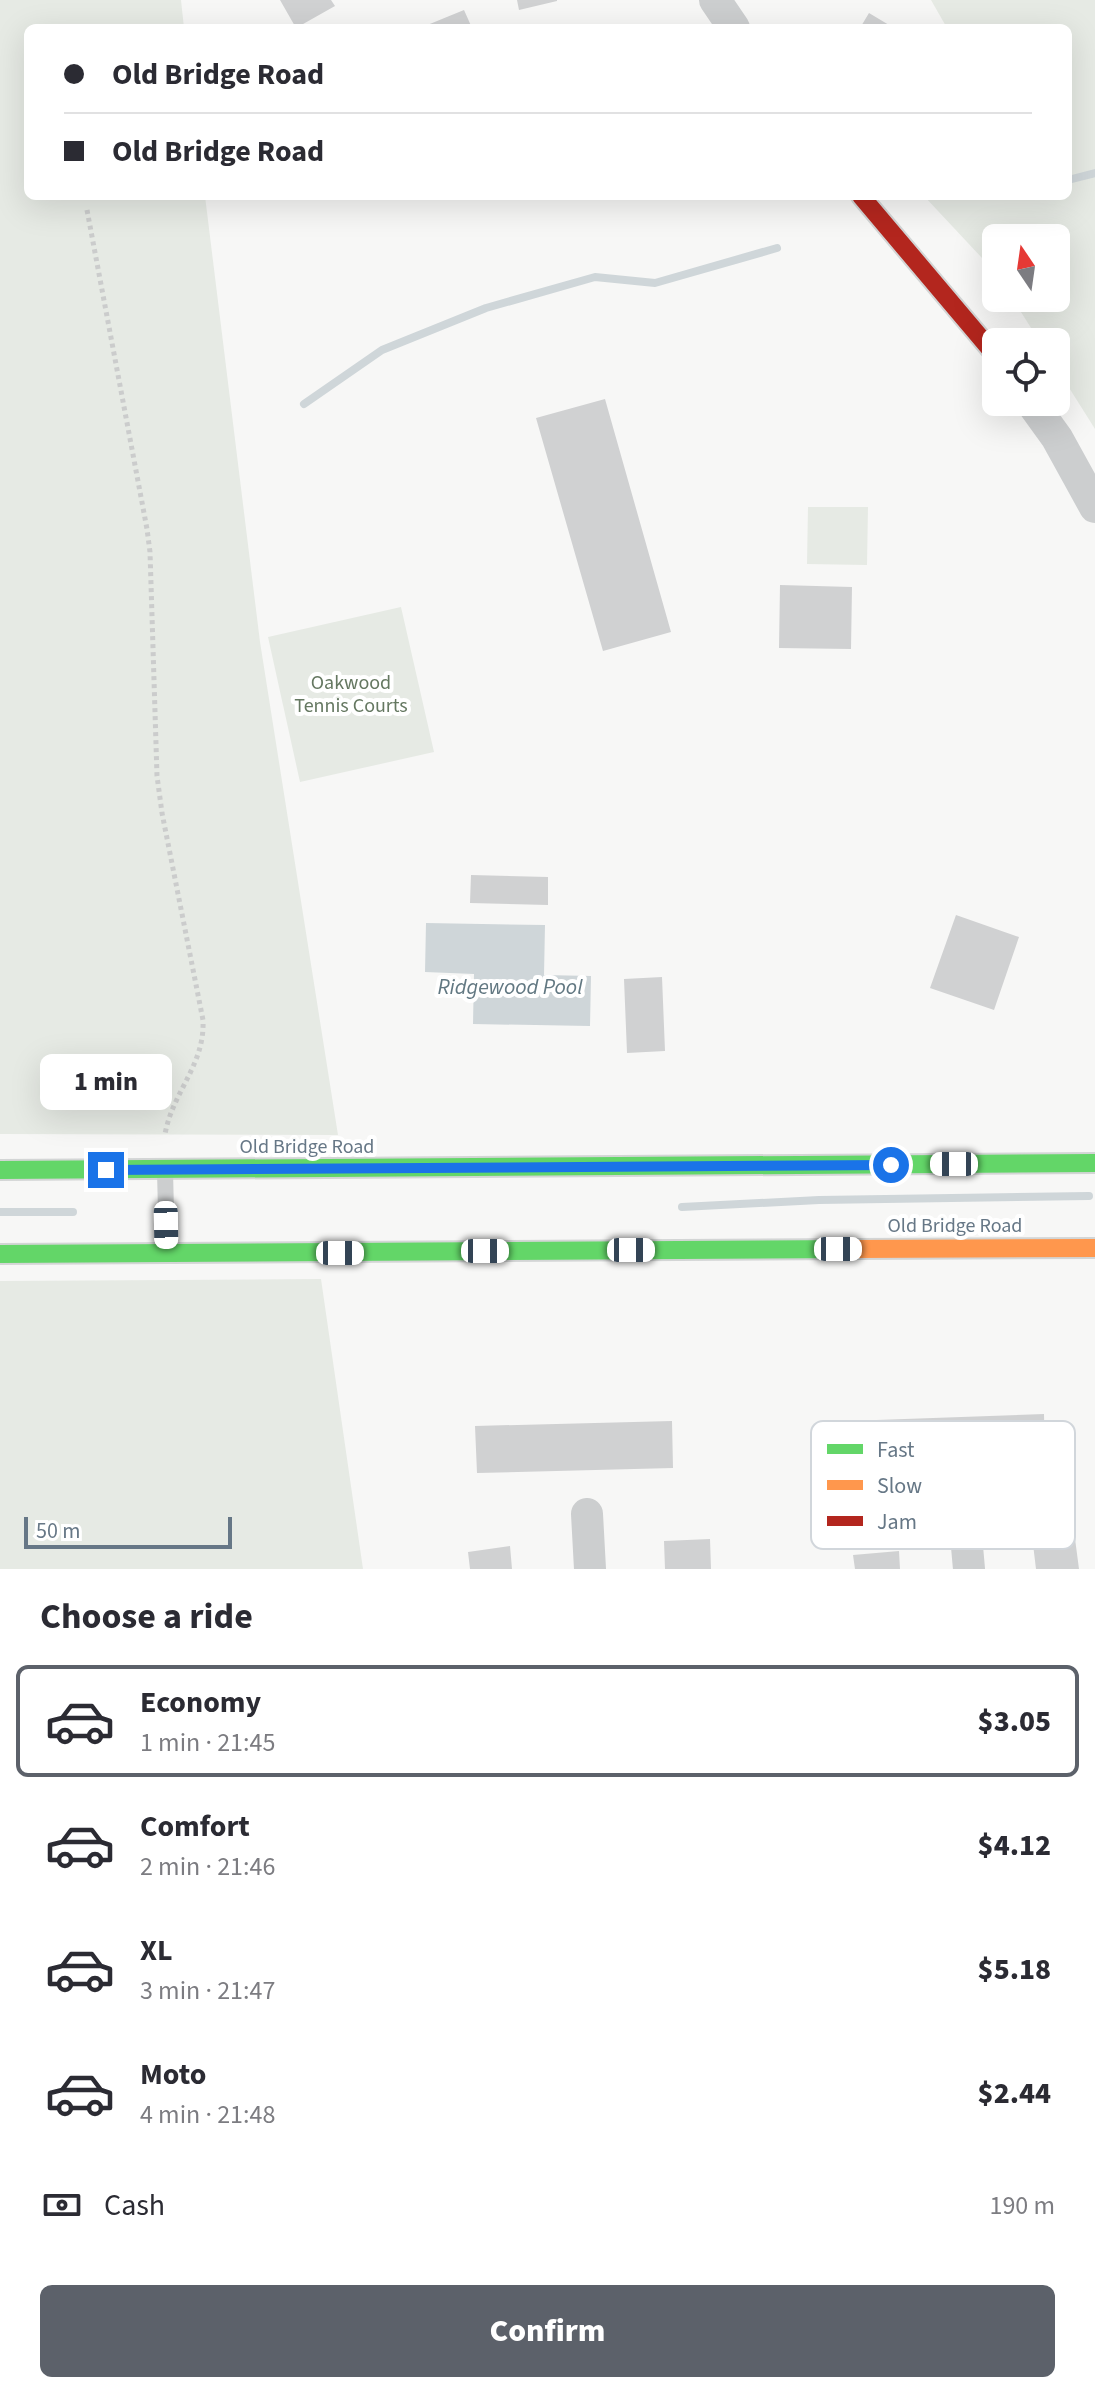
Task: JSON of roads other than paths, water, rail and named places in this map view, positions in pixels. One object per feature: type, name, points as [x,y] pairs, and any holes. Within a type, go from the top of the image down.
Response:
[{"type":"main road","points":[[864,200],[982,339]]},
{"type":"main road","name":"Old Bridge Road","points":[[0,1170],[1095,1163]]},
{"type":"main road","name":"Old Bridge Road","points":[[0,1254],[1095,1248]]},
{"type":"street","points":[[715,0],[731,24]]},
{"type":"street","points":[[1041,416],[1057,438],[1095,507]]},
{"type":"street","points":[[587,1514],[590,1569]]},
{"type":"street","points":[[967,1549],[969,1569]]},
{"type":"lane","points":[[165,1170],[167,1252]]},
{"type":"water","name":"Ridgewood Pool","points":[[426,923],[545,925],[544,975],[591,976],[590,1026],[473,1024],[474,974],[425,972]]},
{"type":"waterway","points":[[1072,179],[1095,173]]},
{"type":"waterway","points":[[304,404],[382,350],[486,308],[595,277],[655,283],[777,248]]},
{"type":"waterway","points":[[682,1207],[819,1200],[1089,1196]]},
{"type":"waterway","points":[[0,1212],[73,1212]]},
{"type":"park label","name":"Oakwood Tennis Courts","points":[[351,694]]}]
